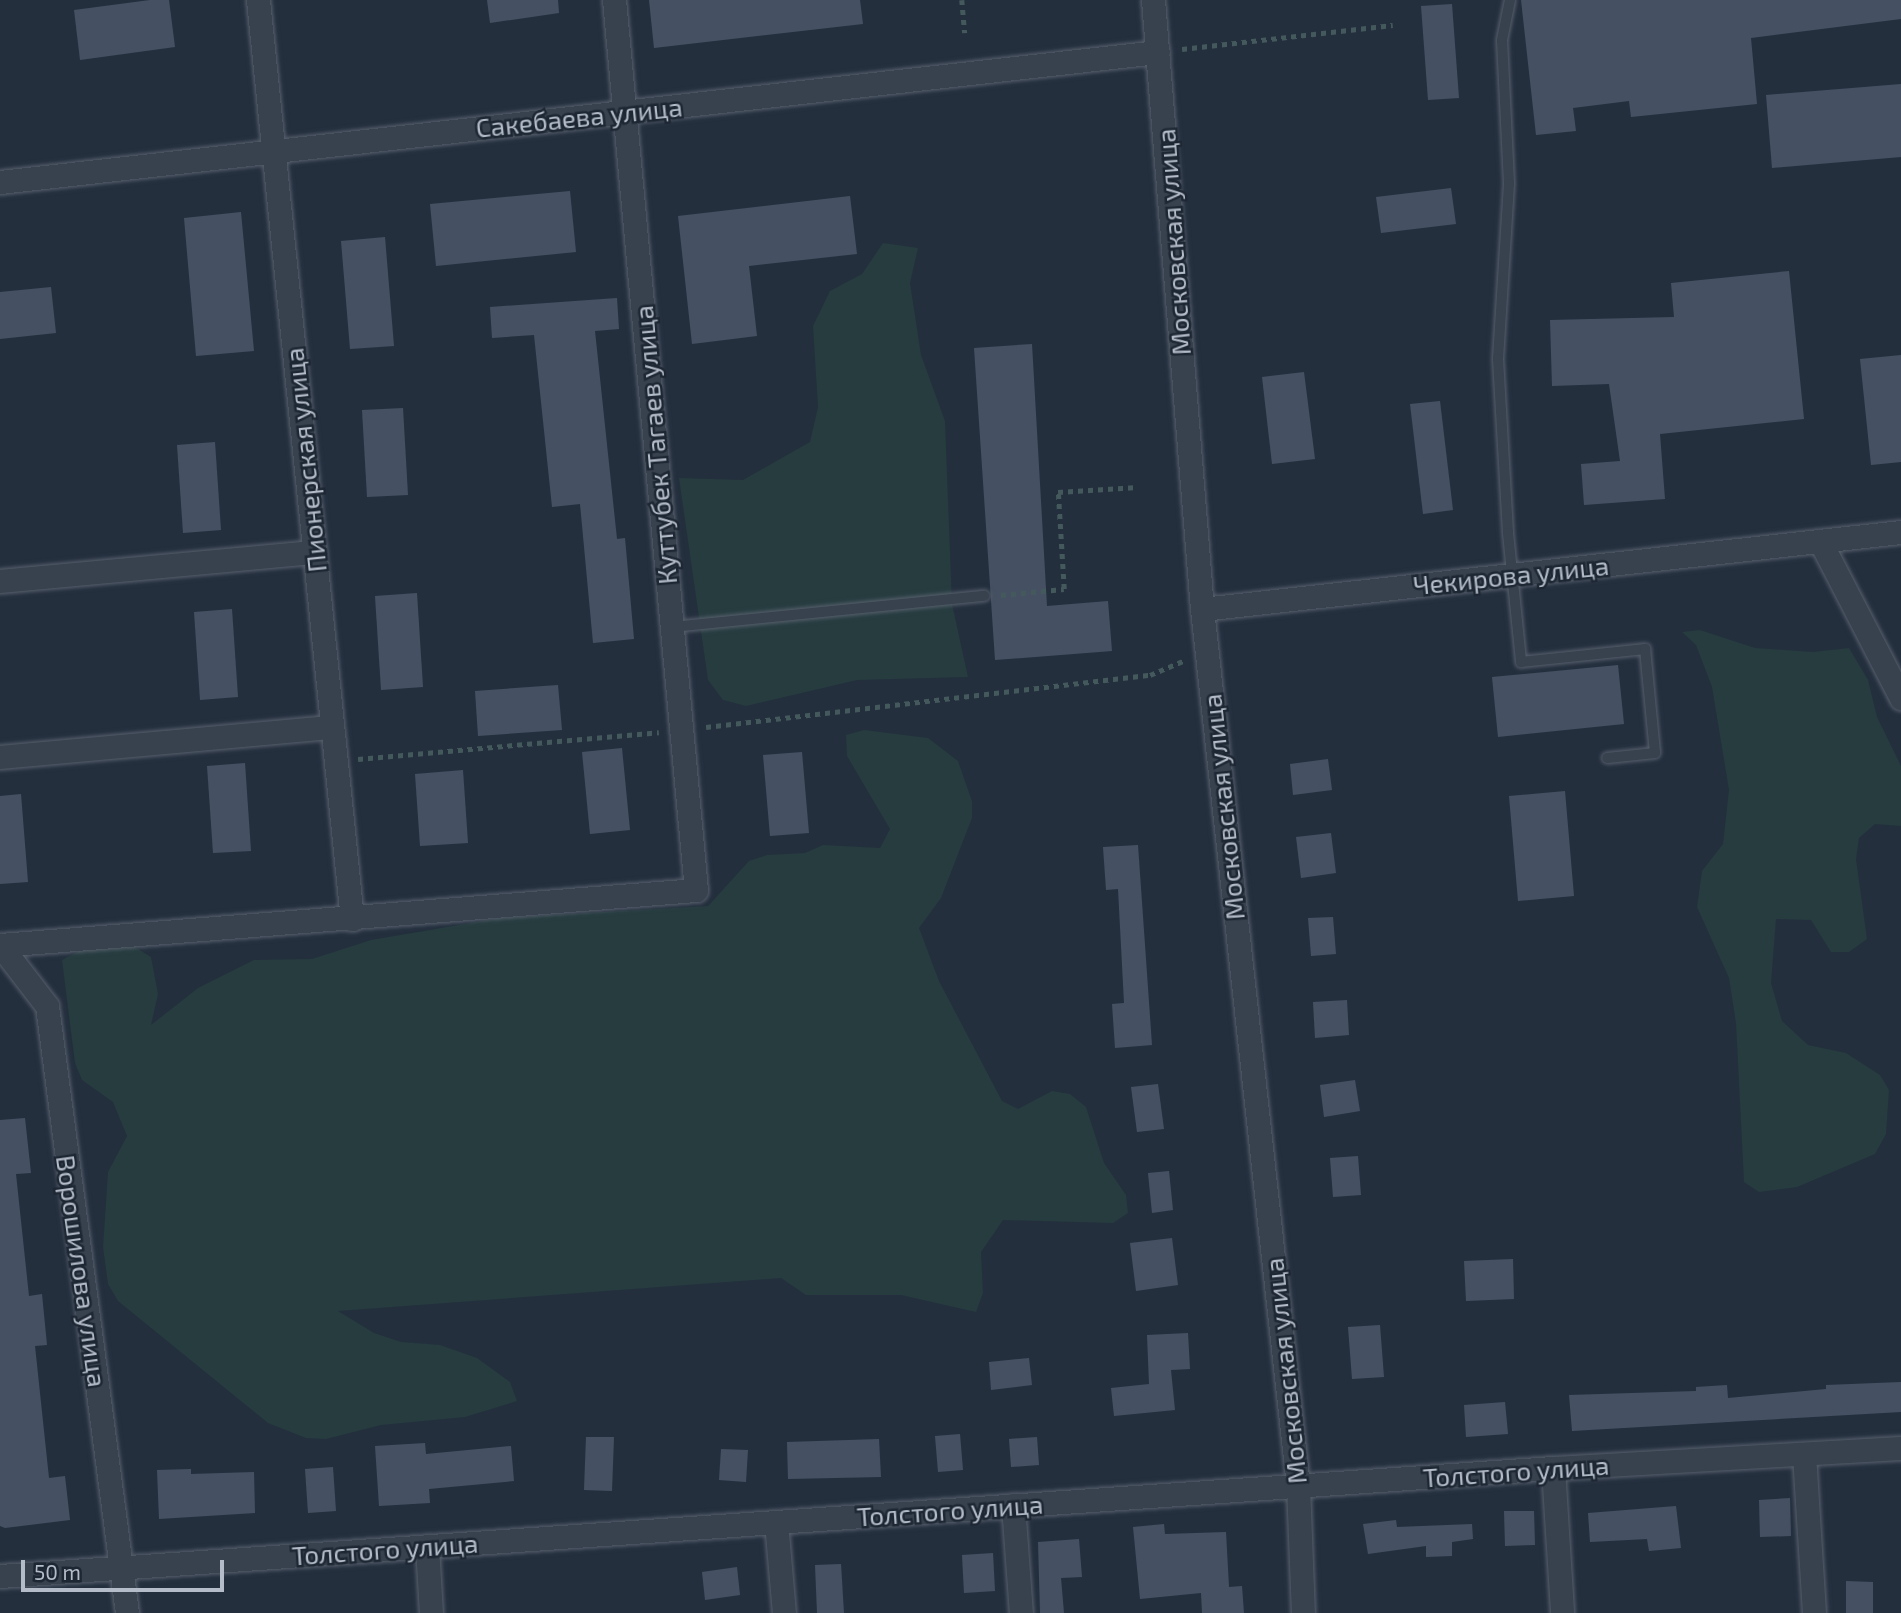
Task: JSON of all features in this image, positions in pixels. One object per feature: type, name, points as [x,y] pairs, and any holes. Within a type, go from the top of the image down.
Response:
[{"type":"street","name":"Пионерская улица","points":[[258,0],[352,919]]},
{"type":"street","name":"Куттубек Тагаев улица","points":[[352,919],[696,890],[614,0]]},
{"type":"street","name":"Московская улица","points":[[1153,0],[1202,609],[1298,1485],[1303,1613]]},
{"type":"street","name":"Сакебаева улица","points":[[0,182],[1158,52]]},
{"type":"street","name":"Чекирова улица","points":[[1202,609],[1901,532]]},
{"type":"street","points":[[1820,541],[1901,698]]},
{"type":"street","points":[[0,580],[315,552]]},
{"type":"street","points":[[0,757],[332,727]]},
{"type":"street","points":[[0,945],[352,919]]},
{"type":"street","name":"Ворошилова улица","points":[[0,945],[47,1006],[127,1613]]},
{"type":"street","name":"Толстого улица","points":[[0,1576],[1298,1485],[1901,1448]]},
{"type":"street","points":[[1804,1454],[1814,1613]]},
{"type":"street","points":[[1553,1468],[1562,1613]]},
{"type":"street","points":[[1013,1505],[1021,1613]]},
{"type":"street","points":[[776,1522],[784,1613]]},
{"type":"street","points":[[427,1546],[431,1613]]},
{"type":"lane","points":[[1510,0],[1502,40],[1509,184],[1498,359],[1512,575],[1521,662],[1645,649],[1655,753],[1607,758]]},
{"type":"lane","points":[[672,627],[984,596]]},
{"type":"path","points":[[962,0],[965,33]]},
{"type":"path","points":[[1158,52],[1393,25]]},
{"type":"path","points":[[984,596],[1064,589],[1058,492],[1138,487]]},
{"type":"path","points":[[336,761],[681,730],[1150,675],[1206,650]]},
{"type":"green space","points":[[883,243],[918,248],[910,283],[921,355],[945,421],[952,604],[968,677],[857,680],[746,706],[723,700],[708,680],[679,478],[743,480],[810,442],[818,407],[813,326],[830,291],[862,274]]},
{"type":"green space","points":[[1700,630],[1755,648],[1813,652],[1849,648],[1868,680],[1877,717],[1901,766],[1901,826],[1875,824],[1859,838],[1856,859],[1867,939],[1849,952],[1831,952],[1811,920],[1776,919],[1771,983],[1782,1021],[1808,1045],[1846,1053],[1880,1075],[1889,1090],[1886,1134],[1875,1154],[1797,1187],[1759,1192],[1744,1182],[1736,1023],[1729,978],[1697,907],[1702,871],[1723,844],[1729,790],[1712,687],[1696,645],[1682,632]]},
{"type":"green space","points":[[864,730],[928,738],[958,761],[972,801],[972,818],[941,898],[919,928],[939,981],[1002,1101],[1018,1109],[1052,1091],[1070,1094],[1086,1107],[1104,1163],[1126,1195],[1128,1213],[1113,1223],[1003,1220],[981,1252],[983,1293],[976,1312],[901,1295],[806,1295],[781,1278],[338,1311],[374,1333],[401,1342],[440,1345],[477,1358],[510,1382],[517,1401],[465,1417],[381,1425],[326,1439],[306,1438],[268,1423],[118,1301],[108,1284],[103,1247],[108,1172],[127,1136],[113,1102],[82,1080],[75,1063],[62,960],[95,943],[135,947],[151,957],[158,994],[151,1025],[198,988],[254,960],[312,959],[371,940],[500,918],[708,906],[749,861],[767,855],[805,853],[823,845],[880,848],[890,829],[847,756],[846,735]]},
{"type":"building","points":[[169,0],[175,47],[80,60],[74,10]]},
{"type":"building","points":[[487,0],[558,0],[559,13],[490,23]]},
{"type":"building","points":[[649,0],[860,0],[863,24],[654,48]]},
{"type":"building","points":[[1521,0],[1901,0],[1901,19],[1751,38],[1757,104],[1631,117],[1629,101],[1573,108],[1576,131],[1536,135]]},
{"type":"building","points":[[1452,4],[1459,98],[1428,100],[1421,6]]},
{"type":"building","points":[[1901,84],[1901,157],[1772,168],[1766,95]]},
{"type":"building","points":[[1451,188],[1456,224],[1381,233],[1376,197]]},
{"type":"building","points":[[570,191],[576,252],[436,266],[430,204]]},
{"type":"building","points":[[850,196],[857,254],[749,266],[757,336],[692,344],[678,216]]},
{"type":"building","points":[[241,212],[254,351],[196,356],[184,218]]},
{"type":"building","points":[[385,237],[394,346],[350,349],[341,241]]},
{"type":"building","points":[[1789,271],[1804,419],[1660,434],[1665,499],[1584,505],[1581,464],[1620,461],[1609,384],[1552,386],[1550,320],[1674,317],[1671,283]]},
{"type":"building","points":[[51,287],[56,333],[0,339],[0,292]]},
{"type":"building","points":[[617,298],[619,329],[595,331],[617,539],[625,538],[634,639],[593,643],[580,504],[552,507],[534,335],[492,338],[490,307]]},
{"type":"building","points":[[1032,344],[1047,606],[1108,601],[1112,651],[995,660],[974,348]]},
{"type":"building","points":[[1901,355],[1901,462],[1871,465],[1860,359]]},
{"type":"building","points":[[1304,372],[1315,459],[1272,464],[1262,377]]},
{"type":"building","points":[[1440,401],[1453,510],[1423,514],[1410,404]]},
{"type":"building","points":[[403,408],[408,495],[367,497],[362,410]]},
{"type":"building","points":[[215,442],[221,530],[183,533],[177,445]]},
{"type":"building","points":[[417,593],[423,687],[381,690],[375,596]]},
{"type":"building","points":[[232,609],[238,697],[200,700],[194,612]]},
{"type":"building","points":[[1618,665],[1624,724],[1498,737],[1492,677]]},
{"type":"building","points":[[558,685],[562,730],[478,736],[475,691]]},
{"type":"building","points":[[622,748],[630,830],[590,834],[582,752]]},
{"type":"building","points":[[802,752],[809,833],[770,836],[763,755]]},
{"type":"building","points":[[1328,759],[1332,790],[1293,795],[1290,764]]},
{"type":"building","points":[[245,763],[251,851],[213,853],[207,766]]},
{"type":"building","points":[[463,770],[468,843],[420,846],[415,774]]},
{"type":"building","points":[[1565,791],[1574,896],[1518,901],[1509,796]]},
{"type":"building","points":[[21,794],[28,882],[0,884],[0,796]]},
{"type":"building","points":[[1331,833],[1336,873],[1301,878],[1296,837]]},
{"type":"building","points":[[1138,845],[1152,1045],[1115,1048],[1112,1004],[1124,1003],[1118,889],[1106,890],[1103,847]]},
{"type":"building","points":[[1333,917],[1336,954],[1311,956],[1308,918]]},
{"type":"building","points":[[1347,1000],[1349,1035],[1315,1038],[1313,1002]]},
{"type":"building","points":[[1355,1080],[1360,1111],[1324,1117],[1320,1085]]},
{"type":"building","points":[[1158,1084],[1164,1129],[1137,1132],[1131,1087]]},
{"type":"building","points":[[25,1118],[31,1173],[16,1174],[29,1296],[42,1294],[47,1345],[35,1346],[49,1478],[65,1476],[70,1520],[5,1528],[0,1526],[0,1120]]},
{"type":"building","points":[[1358,1156],[1361,1195],[1333,1197],[1330,1158]]},
{"type":"building","points":[[1169,1171],[1173,1210],[1152,1213],[1148,1173]]},
{"type":"building","points":[[1172,1238],[1178,1285],[1136,1291],[1130,1243]]},
{"type":"building","points":[[1513,1259],[1514,1299],[1466,1301],[1464,1261]]},
{"type":"building","points":[[1380,1325],[1384,1377],[1352,1379],[1348,1327]]},
{"type":"building","points":[[1188,1333],[1190,1369],[1171,1370],[1175,1410],[1114,1416],[1111,1388],[1149,1384],[1147,1335]]},
{"type":"building","points":[[1029,1358],[1032,1385],[991,1390],[989,1362]]},
{"type":"building","points":[[1901,1382],[1901,1412],[1572,1431],[1569,1395],[1696,1391],[1696,1387],[1727,1385],[1728,1398],[1826,1389],[1826,1385]]},
{"type":"building","points":[[1505,1402],[1508,1434],[1466,1437],[1464,1405]]},
{"type":"building","points":[[960,1434],[963,1470],[938,1472],[935,1436]]},
{"type":"building","points":[[586,1437],[614,1437],[612,1491],[584,1490]]},
{"type":"building","points":[[1037,1437],[1039,1465],[1011,1467],[1009,1439]]},
{"type":"building","points":[[879,1439],[881,1477],[788,1479],[787,1442]]},
{"type":"building","points":[[425,1443],[426,1454],[511,1446],[514,1481],[429,1489],[430,1503],[379,1506],[375,1446]]},
{"type":"building","points":[[721,1449],[748,1450],[746,1482],[719,1480]]},
{"type":"building","points":[[333,1467],[336,1511],[308,1513],[305,1469]]},
{"type":"building","points":[[191,1469],[191,1474],[254,1472],[255,1513],[159,1519],[157,1470]]},
{"type":"building","points":[[1790,1498],[1791,1536],[1760,1537],[1759,1500]]},
{"type":"building","points":[[1676,1506],[1681,1548],[1649,1551],[1647,1539],[1590,1542],[1588,1513]]},
{"type":"building","points":[[1504,1511],[1534,1511],[1535,1545],[1505,1546]]},
{"type":"building","points":[[1396,1520],[1397,1527],[1472,1524],[1473,1539],[1452,1542],[1452,1556],[1426,1557],[1426,1546],[1368,1554],[1363,1524]]},
{"type":"building","points":[[1164,1524],[1165,1534],[1226,1532],[1229,1587],[1242,1586],[1244,1613],[1202,1613],[1201,1593],[1140,1599],[1133,1527]]},
{"type":"building","points":[[1079,1539],[1082,1577],[1061,1578],[1064,1613],[1040,1613],[1038,1542]]},
{"type":"building","points":[[993,1553],[995,1591],[964,1593],[962,1555]]},
{"type":"building","points":[[841,1564],[844,1613],[817,1613],[815,1565]]},
{"type":"building","points":[[737,1567],[740,1595],[705,1600],[702,1572]]},
{"type":"building","points":[[1846,1581],[1873,1582],[1873,1613],[1846,1613]]}]
